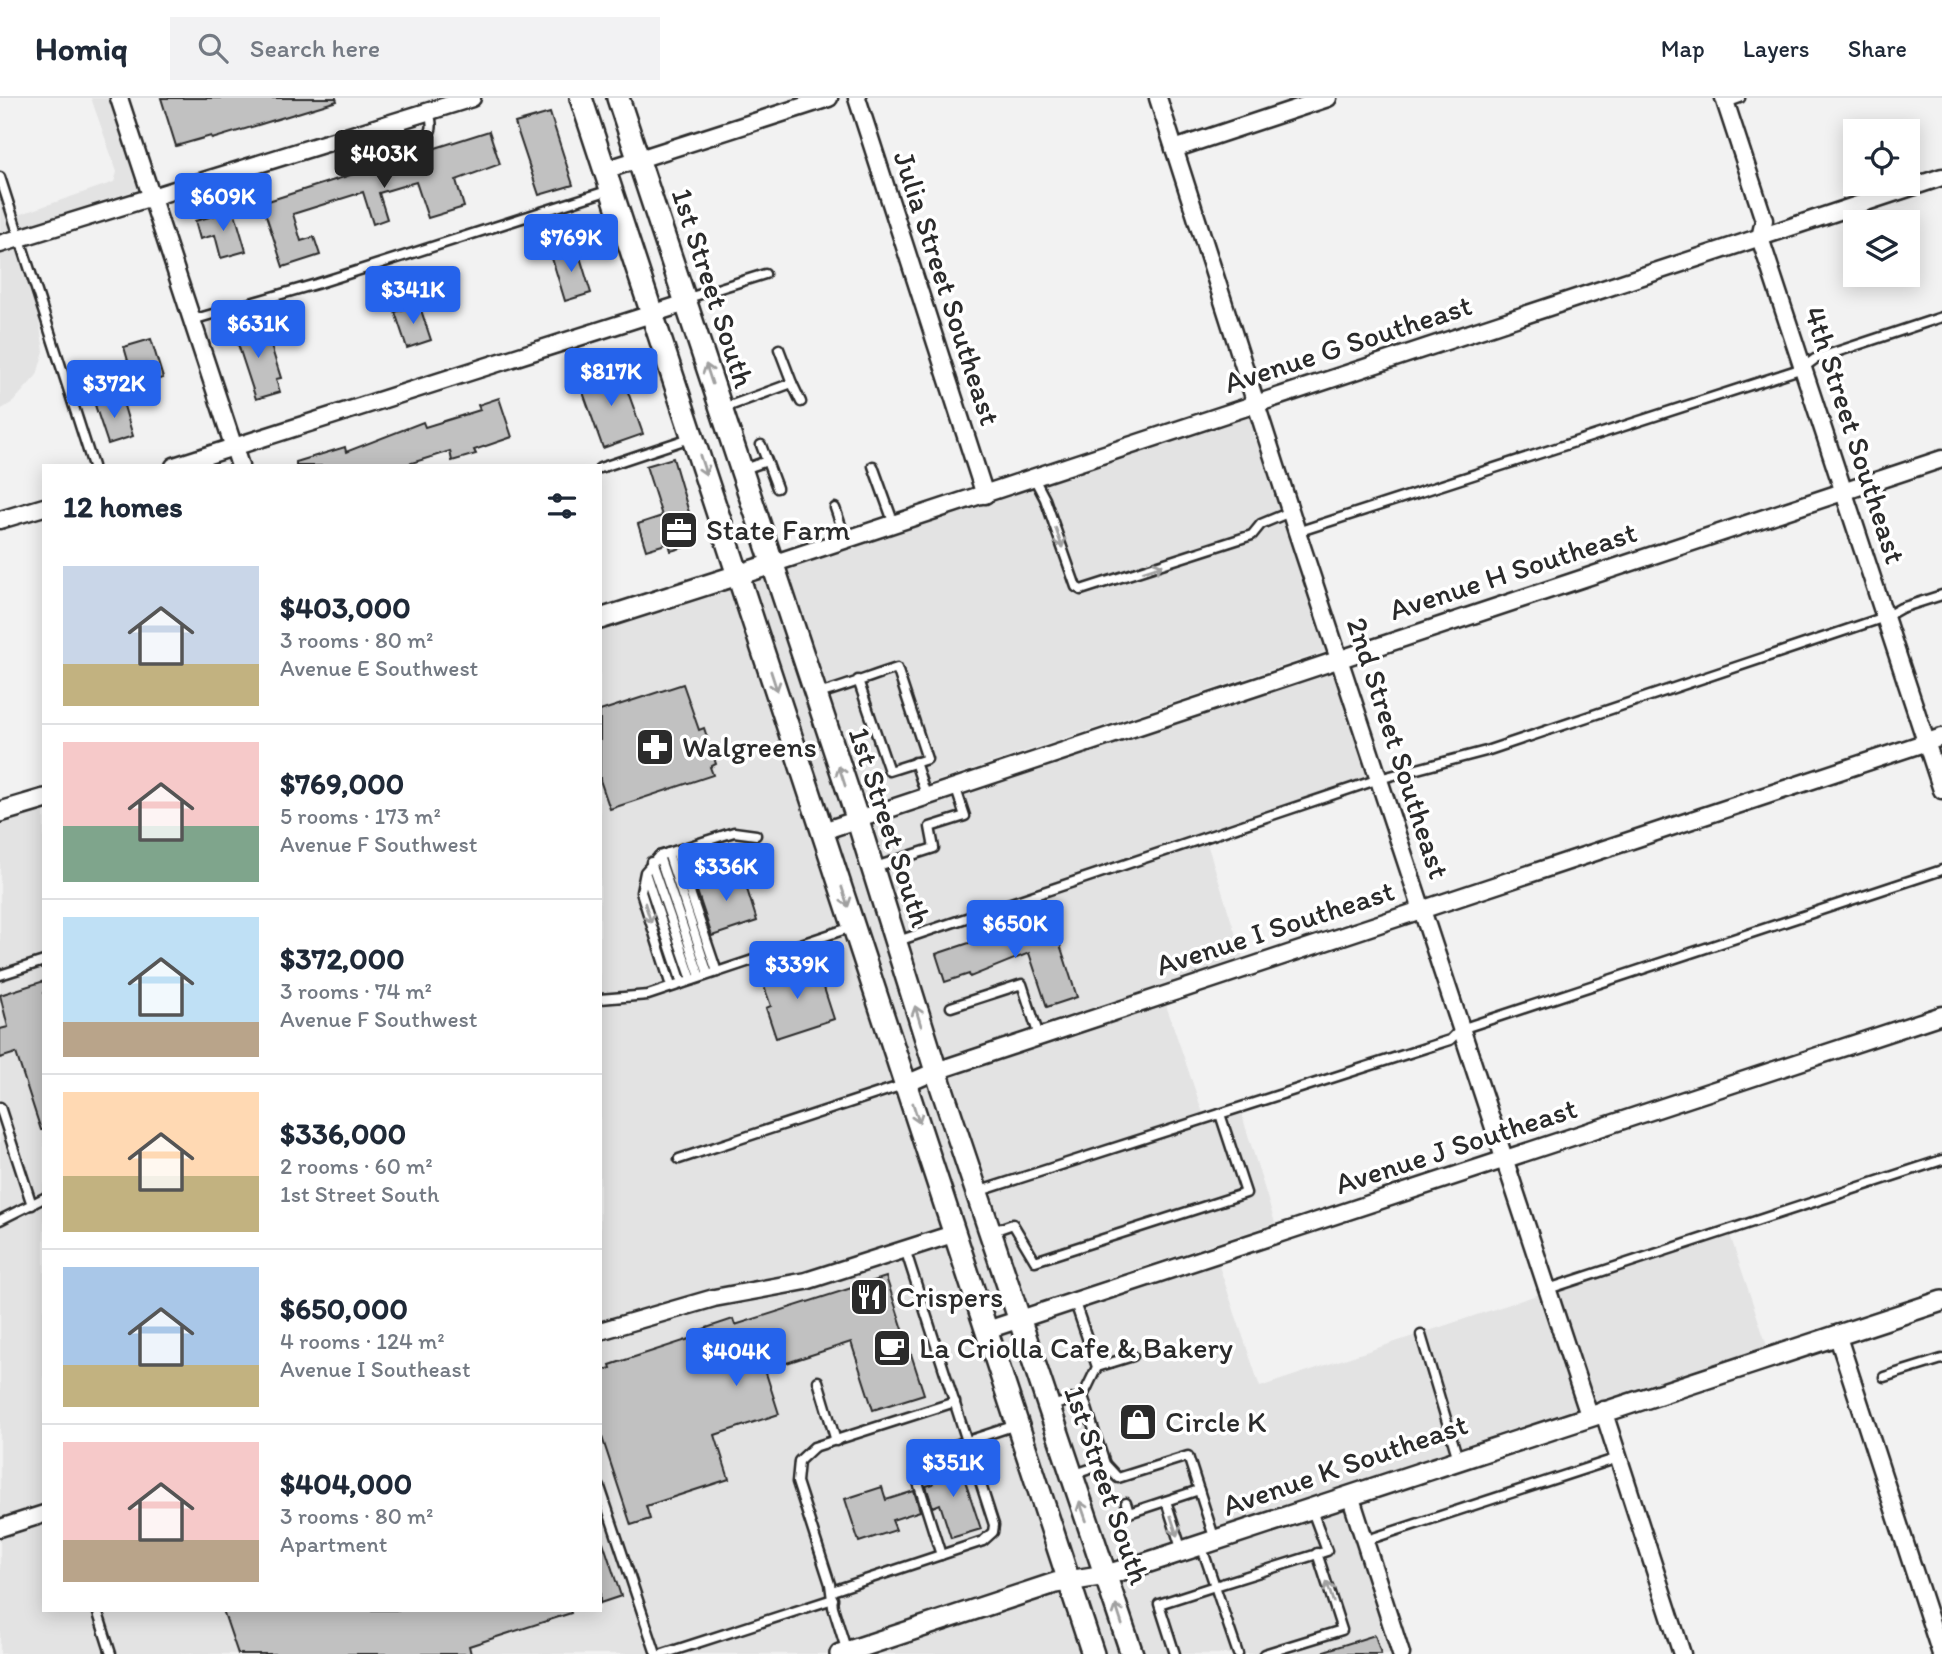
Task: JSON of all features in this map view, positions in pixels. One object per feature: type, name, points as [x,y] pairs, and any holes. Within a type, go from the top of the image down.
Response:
[{"type":"main road","points":[[581,98],[1093,1654]]},
{"type":"main road","name":"1st Street South","points":[[618,98],[857,818],[936,1071],[1132,1654]]},
{"type":"street","points":[[119,98],[239,464]]},
{"type":"street","points":[[0,244],[472,98]]},
{"type":"street","points":[[608,180],[639,159],[830,98]]},
{"type":"street","name":"Julia Street Southeast","points":[[857,98],[985,495]]},
{"type":"street","name":"2nd Street Southeast","points":[[1158,98],[1290,513],[1504,1160],[1548,1289],[1596,1413]]},
{"type":"street","points":[[1174,149],[1328,98]]},
{"type":"street","name":"4th Street Southeast","points":[[1730,100],[1764,220],[1760,238],[1885,617],[1934,740],[1942,790]]},
{"type":"street","name":"Avenue G Southeast","points":[[772,564],[1942,177]]},
{"type":"street","points":[[180,464],[653,316],[685,301]]},
{"type":"street","name":"Avenue H Southeast","points":[[823,831],[1942,459]]},
{"type":"street","points":[[0,520],[42,508]]},
{"type":"street","points":[[602,618],[772,564]]},
{"type":"street","name":"Avenue I Southeast","points":[[906,1084],[1039,1036],[1934,740]]},
{"type":"street","points":[[0,813],[42,800]]},
{"type":"street","name":"Avenue J Southeast","points":[[988,1329],[1942,1015]]},
{"type":"street","points":[[602,1330],[714,1298],[806,1281],[956,1233]]},
{"type":"street","name":"Avenue K Southeast","points":[[844,1653],[880,1648],[1069,1580],[1106,1575],[1200,1545],[1942,1301]]},
{"type":"street","points":[[1837,1334],[1941,1654]]},
{"type":"street","points":[[1596,1413],[1618,1458],[1682,1654]]},
{"type":"street","points":[[1350,1495],[1401,1654]]},
{"type":"street","points":[[0,1528],[42,1515]]},
{"type":"lane","points":[[397,121],[405,136],[421,141],[429,136],[433,129],[429,111]]},
{"type":"lane","points":[[0,177],[92,464]]},
{"type":"lane","points":[[192,320],[316,284],[608,180]]},
{"type":"lane","points":[[685,301],[765,274]]},
{"type":"lane","points":[[1297,532],[1803,368],[1815,359],[1942,317]]},
{"type":"lane","points":[[779,349],[802,402]]},
{"type":"lane","points":[[721,409],[792,383]]},
{"type":"lane","points":[[602,467],[694,437]]},
{"type":"lane","points":[[761,445],[777,488]]},
{"type":"lane","points":[[741,470],[767,461]]},
{"type":"lane","points":[[873,466],[894,524]]},
{"type":"lane","points":[[1034,478],[1045,499],[1076,587],[1081,590],[1252,535],[1261,524],[1290,513]]},
{"type":"lane","points":[[835,508],[846,540]]},
{"type":"lane","points":[[895,942],[1379,779],[1486,751],[1885,617],[1942,595]]},
{"type":"lane","points":[[816,695],[858,680],[897,668],[927,758],[889,771],[858,680]]},
{"type":"lane","points":[[915,762],[926,795]]},
{"type":"lane","points":[[872,868],[934,848],[930,827],[965,816],[955,786]]},
{"type":"lane","points":[[671,986],[640,892],[645,872],[664,856],[734,832],[756,835]]},
{"type":"lane","points":[[664,856],[704,976]]},
{"type":"lane","points":[[664,856],[704,976]]},
{"type":"lane","points":[[976,1192],[1450,1040],[1461,1029],[1942,870]]},
{"type":"lane","points":[[645,872],[682,983]]},
{"type":"lane","points":[[602,999],[648,995],[855,926]]},
{"type":"lane","points":[[0,975],[42,962]]},
{"type":"lane","points":[[951,1007],[1022,984],[1039,1036]]},
{"type":"lane","points":[[679,1158],[906,1084]]},
{"type":"lane","points":[[0,1107],[32,1205]]},
{"type":"lane","points":[[990,1231],[1013,1224],[1035,1261],[1246,1193],[1220,1114]]},
{"type":"lane","points":[[1548,1289],[1942,1160]]},
{"type":"lane","points":[[0,1220],[42,1199]]},
{"type":"lane","points":[[663,1654],[983,1541],[993,1532],[995,1525],[905,1250]]},
{"type":"lane","points":[[1074,1300],[1097,1367],[1083,1396],[1105,1464],[1119,1482],[1188,1456],[1199,1490],[1200,1545],[1238,1654]]},
{"type":"lane","points":[[1420,1335],[1458,1459]]},
{"type":"lane","points":[[1097,1367],[1133,1356]]},
{"type":"lane","points":[[1884,1377],[1942,1359]]},
{"type":"lane","points":[[818,1381],[836,1441]]},
{"type":"lane","points":[[1049,1407],[1083,1396]]},
{"type":"lane","points":[[844,1653],[832,1595],[796,1475],[803,1455],[814,1447],[955,1402]]},
{"type":"lane","points":[[941,1556],[915,1469],[917,1463],[928,1454],[1018,1424]]},
{"type":"lane","points":[[1364,1541],[1618,1458]]},
{"type":"lane","points":[[1072,1475],[1105,1464]]},
{"type":"lane","points":[[1126,1503],[1129,1513],[1199,1490]]},
{"type":"lane","points":[[602,1493],[656,1654]]},
{"type":"lane","points":[[1156,1494],[1200,1545]]},
{"type":"lane","points":[[1140,1499],[1143,1508]]},
{"type":"lane","points":[[1175,1654],[1159,1604],[1327,1551],[1311,1508]]},
{"type":"lane","points":[[1264,1654],[1342,1630],[1317,1553]]},
{"type":"lane","points":[[98,1612],[111,1654]]},
{"type":"shaded area","points":[[91,98],[110,98],[139,189],[0,234],[0,185],[13,215],[18,215],[114,182],[117,172]]},
{"type":"shaded area","points":[[27,247],[44,351],[37,375],[13,402],[0,410],[0,255]]},
{"type":"shaded area","points":[[1250,416],[1327,651],[862,806],[783,571]]},
{"type":"shaded area","points":[[772,564],[923,1075],[1106,1575],[840,1654],[0,1654],[0,812],[42,800],[42,1612],[602,1612],[602,618]]},
{"type":"shaded area","points":[[1334,670],[1372,788],[1206,840],[1243,958],[941,1058],[868,825]]},
{"type":"shaded area","points":[[1166,1005],[1206,1122],[1241,1112],[1275,1223],[1024,1306],[947,1078]]},
{"type":"shaded area","points":[[1729,1232],[1767,1346],[1594,1402],[1557,1288]]},
{"type":"shaded area","points":[[1218,1263],[1260,1387],[1540,1294],[1577,1408],[1111,1563],[1031,1325]]},
{"type":"shaded area","points":[[1345,1507],[1392,1654],[1141,1654],[1118,1582]]},
{"type":"shaded area","points":[[1100,1586],[1122,1654],[1103,1654],[1082,1589]]},
{"type":"shaded area","points":[[1063,1592],[1084,1654],[871,1654],[1058,1593]]},
{"type":"building","points":[[161,98],[336,98],[337,101],[212,139],[211,136],[176,146]]},
{"type":"building","points":[[550,113],[573,185],[539,195],[515,123]]},
{"type":"building","points":[[489,131],[500,164],[456,180],[464,207],[428,218],[416,182],[379,193],[387,219],[373,224],[363,192],[293,214],[301,241],[314,237],[320,255],[283,267],[262,203]]},
{"type":"building","points":[[234,210],[246,251],[221,258],[215,235],[200,239],[195,221]]},
{"type":"building","points":[[577,247],[591,293],[565,301],[551,255]]},
{"type":"building","points":[[419,304],[431,340],[407,348],[395,312]]},
{"type":"building","points":[[258,321],[262,335],[267,333],[281,378],[276,379],[280,392],[256,399],[233,329]]},
{"type":"building","points":[[151,339],[163,378],[135,385],[124,347]]},
{"type":"building","points":[[619,367],[643,434],[603,448],[579,381]]},
{"type":"building","points":[[121,396],[133,436],[108,444],[95,405]]},
{"type":"building","points":[[499,398],[512,437],[474,450],[476,454],[452,461],[450,451],[408,464],[296,464],[345,447],[346,452],[423,422],[425,427],[480,410],[478,405]]},
{"type":"building","points":[[673,458],[698,543],[671,551],[669,543],[646,550],[638,524],[662,516],[646,466]]},
{"type":"building","name":"Walgreens","points":[[683,684],[699,730],[704,728],[716,764],[710,767],[713,775],[610,809],[602,786],[602,710]]},
{"type":"building","points":[[741,870],[757,921],[712,936],[695,885]]},
{"type":"building","points":[[1053,923],[1077,997],[1047,1007],[1029,953],[970,977],[969,974],[945,982],[936,954],[1011,929],[1013,936]]},
{"type":"building","points":[[816,963],[834,1019],[776,1038],[766,1008],[771,1006],[762,981]]},
{"type":"building","points":[[42,982],[42,1130],[16,1053],[0,1058],[0,1029],[8,1027],[0,995]]},
{"type":"building","points":[[886,1277],[924,1394],[873,1410],[851,1342],[765,1370],[779,1414],[715,1435],[729,1479],[646,1506],[650,1519],[631,1525],[602,1437],[602,1370],[611,1368],[610,1365],[699,1336],[697,1331],[733,1319],[735,1325]]},
{"type":"building","points":[[958,1460],[981,1529],[951,1538],[940,1504],[933,1507],[926,1486],[933,1484],[928,1470]]},
{"type":"building","points":[[882,1487],[886,1500],[914,1491],[920,1511],[892,1520],[896,1530],[859,1542],[845,1499]]},
{"type":"building","points":[[602,1542],[603,1542],[621,1596],[602,1602]]},
{"type":"building","points":[[224,1612],[571,1613],[469,1646],[471,1654],[238,1654]]},
{"type":"building","points":[[1375,1635],[1381,1654],[1324,1654],[1324,1651]]},
{"type":"place","name":"State Farm","points":[[679,530]]},
{"type":"place","name":"Walgreens","points":[[655,747]]},
{"type":"place","name":"Crispers","points":[[869,1297]]},
{"type":"place","name":"La Criolla Cafe & Bakery","points":[[892,1348]]},
{"type":"place","name":"Circle K","points":[[1138,1422]]}]
